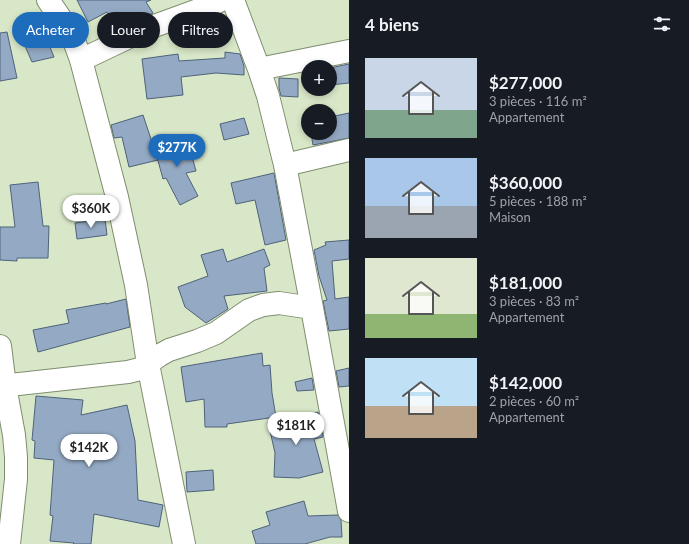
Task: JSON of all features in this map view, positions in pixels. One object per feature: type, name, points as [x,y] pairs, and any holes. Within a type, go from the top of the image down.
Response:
[{"type":"street","points":[[48,0],[72,35],[81,60],[117,197],[136,285],[148,364],[184,544]]},
{"type":"street","points":[[81,60],[146,29],[212,5],[221,0]]},
{"type":"street","points":[[233,0],[268,96],[285,165],[349,511]]},
{"type":"street","points":[[259,69],[349,51]]},
{"type":"street","points":[[285,165],[349,150]]},
{"type":"street","points":[[2,386],[128,372],[140,369],[169,350],[216,333],[249,310],[263,305],[279,302],[312,308]]},
{"type":"street","points":[[0,346],[2,386],[14,435],[16,457],[16,479],[9,544]]},
{"type":"building","points":[[77,0],[151,0],[146,2],[152,12],[97,12],[97,17],[89,21],[89,12],[83,12]]},
{"type":"building","points":[[7,32],[17,78],[0,81],[0,33]]},
{"type":"building","points":[[26,48],[50,48],[54,57],[32,62]]},
{"type":"building","points":[[225,52],[240,54],[244,66],[244,75],[216,73],[181,77],[183,95],[147,99],[142,59],[178,54],[179,61],[225,58]]},
{"type":"building","points":[[349,64],[349,83],[337,84],[337,67]]},
{"type":"building","points":[[279,78],[298,79],[298,97],[281,96]]},
{"type":"building","points":[[349,113],[349,138],[313,145],[312,140],[337,140],[337,116]]},
{"type":"building","points":[[143,115],[158,160],[129,167],[122,137],[114,138],[111,125]]},
{"type":"building","points":[[244,118],[249,134],[224,140],[220,124]]},
{"type":"building","points":[[187,138],[196,171],[186,173],[198,196],[180,205],[166,178],[163,179],[154,146]]},
{"type":"building","points":[[274,173],[286,240],[265,245],[255,200],[236,204],[231,183]]},
{"type":"building","points":[[38,182],[43,226],[49,226],[48,258],[17,258],[17,261],[0,260],[0,227],[15,227],[10,185]]},
{"type":"building","points":[[105,219],[107,235],[77,239],[75,223]]},
{"type":"building","points":[[349,240],[349,259],[332,261],[335,299],[349,297],[349,329],[329,331],[323,301],[327,300],[319,276],[314,250],[326,245],[325,242]]},
{"type":"building","points":[[223,249],[227,262],[264,249],[270,265],[264,268],[267,291],[224,296],[228,309],[206,323],[185,307],[178,287],[208,276],[201,255]]},
{"type":"building","points":[[126,299],[130,327],[38,352],[33,330],[69,323],[66,310],[106,304]]},
{"type":"building","points":[[262,353],[263,366],[270,365],[272,393],[276,417],[227,424],[227,427],[205,427],[204,399],[186,402],[181,367]]},
{"type":"building","points":[[349,368],[349,386],[339,387],[336,371]]},
{"type":"building","points":[[312,378],[314,390],[297,391],[295,382]]},
{"type":"building","points":[[36,396],[83,400],[81,415],[127,405],[135,441],[138,500],[163,505],[159,527],[94,514],[91,544],[73,544],[74,543],[50,541],[53,516],[50,515],[54,460],[34,458],[35,441],[32,440]]},
{"type":"building","points":[[318,412],[323,437],[314,439],[323,472],[299,478],[274,477],[275,453],[268,422]]},
{"type":"building","points":[[213,470],[214,490],[187,492],[186,472]]},
{"type":"building","points":[[304,501],[308,516],[338,515],[341,520],[342,537],[330,537],[305,544],[256,544],[252,531],[270,525],[266,512]]}]
